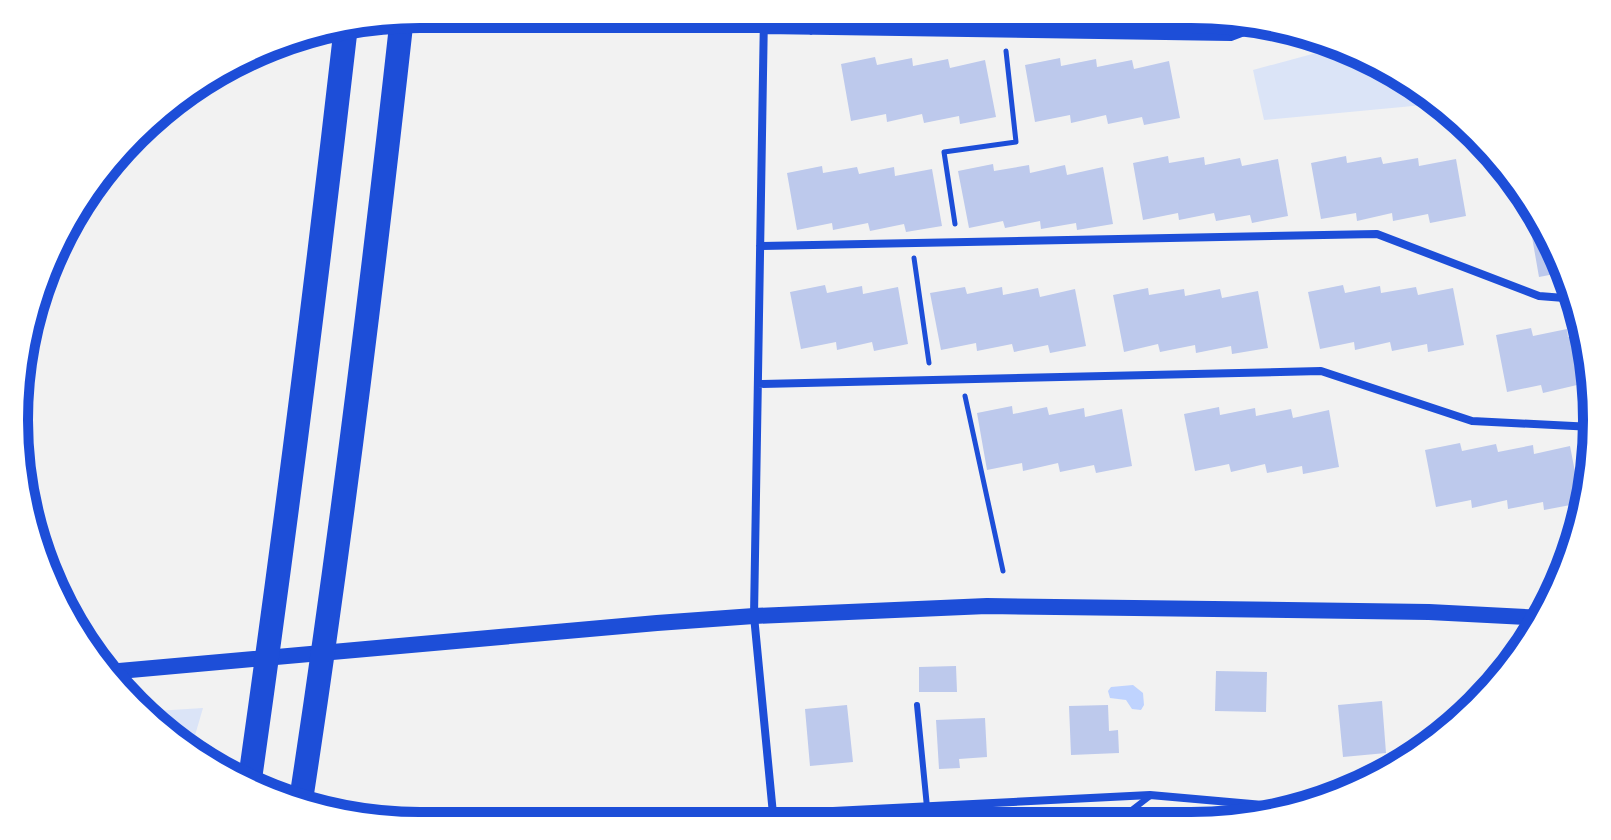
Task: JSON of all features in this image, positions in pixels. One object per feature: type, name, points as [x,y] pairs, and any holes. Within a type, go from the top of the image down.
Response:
[{"type":"highway","points":[[302,794],[334,574],[401,29]]},
{"type":"highway","points":[[250,773],[317,277],[345,36]]},
{"type":"main road","points":[[119,671],[754,616],[987,606],[1429,612],[1529,617]]},
{"type":"street","points":[[773,812],[754,616],[764,30],[1231,37],[1245,32]]},
{"type":"street","points":[[760,246],[1377,234],[1539,296],[1563,298]]},
{"type":"street","points":[[758,384],[1321,371],[1472,421],[1583,426]]},
{"type":"street","points":[[817,812],[1150,795],[1262,805]]},
{"type":"lane","points":[[917,705],[927,807]]},
{"type":"lane","points":[[1129,812],[1150,795]]},
{"type":"path","points":[[958,242],[944,152],[1016,142],[1004,34]]},
{"type":"path","points":[[912,243],[931,380]]},
{"type":"path","points":[[961,379],[1003,571]]},
{"type":"shaded area","points":[[1323,51],[1364,68],[1424,105],[1264,120],[1253,70]]},
{"type":"shaded area","points":[[203,708],[194,740],[181,731],[158,711]]},
{"type":"water","points":[[1133,685],[1143,693],[1141,710],[1132,709],[1126,700],[1110,698],[1108,691],[1111,687]]},
{"type":"building","points":[[875,57],[877,65],[912,58],[913,66],[948,59],[950,68],[985,60],[996,117],[960,124],[959,116],[924,123],[922,114],[887,122],[886,114],[851,121],[841,64]]},
{"type":"building","points":[[1060,58],[1061,66],[1096,59],[1097,67],[1132,60],[1134,69],[1169,61],[1180,118],[1144,125],[1142,117],[1108,124],[1106,115],[1071,123],[1070,115],[1035,122],[1025,65]]},
{"type":"building","points":[[1168,156],[1169,163],[1204,157],[1205,165],[1240,158],[1242,166],[1278,159],[1288,216],[1252,223],[1250,215],[1216,221],[1214,213],[1179,220],[1178,213],[1143,220],[1133,163]]},
{"type":"building","points":[[1346,156],[1347,163],[1381,157],[1383,164],[1418,158],[1419,166],[1456,159],[1466,216],[1430,223],[1428,214],[1393,221],[1392,213],[1357,221],[1356,213],[1321,219],[1311,163]]},
{"type":"building","points":[[993,164],[994,171],[1029,165],[1030,173],[1065,165],[1067,175],[1103,167],[1113,224],[1077,230],[1076,223],[1041,229],[1040,221],[1005,228],[1003,221],[969,228],[958,171]]},
{"type":"building","points":[[822,166],[823,173],[857,167],[859,174],[894,167],[895,176],[932,169],[942,226],[906,232],[904,224],[870,231],[868,223],[833,230],[832,223],[797,230],[787,173]]},
{"type":"building","points":[[1530,223],[1555,274],[1539,277]]},
{"type":"building","points":[[825,285],[827,293],[862,286],[863,294],[898,287],[908,344],[874,351],[872,342],[837,350],[836,342],[801,349],[790,292]]},
{"type":"building","points":[[1343,285],[1345,293],[1380,286],[1381,293],[1416,287],[1418,295],[1453,288],[1464,345],[1428,352],[1427,344],[1392,351],[1390,342],[1355,350],[1354,342],[1320,349],[1308,292]]},
{"type":"building","points":[[965,287],[967,294],[1002,287],[1003,295],[1038,288],[1040,297],[1075,289],[1086,346],[1050,353],[1048,345],[1014,352],[1012,344],[977,351],[976,343],[941,350],[930,293]]},
{"type":"building","points":[[1148,288],[1149,295],[1184,289],[1185,296],[1220,289],[1222,298],[1258,291],[1268,348],[1232,354],[1231,346],[1196,353],[1195,345],[1160,352],[1158,344],[1124,352],[1113,295]]},
{"type":"building","points":[[1531,328],[1533,336],[1567,329],[1568,337],[1573,336],[1582,393],[1579,394],[1577,385],[1543,393],[1541,385],[1507,392],[1496,335]]},
{"type":"building","points":[[1012,406],[1013,414],[1047,407],[1049,415],[1084,408],[1085,417],[1122,409],[1132,466],[1096,473],[1094,465],[1060,472],[1058,463],[1023,471],[1022,463],[987,470],[977,413]]},
{"type":"building","points":[[1219,407],[1220,415],[1255,408],[1256,416],[1291,409],[1293,418],[1329,410],[1339,467],[1303,474],[1302,466],[1267,473],[1265,464],[1231,472],[1229,464],[1195,471],[1184,414]]},
{"type":"building","points":[[1460,443],[1462,451],[1496,444],[1498,452],[1533,445],[1534,454],[1570,446],[1577,484],[1573,504],[1544,510],[1543,502],[1508,509],[1507,500],[1472,508],[1471,500],[1436,507],[1425,450]]},
{"type":"building","points":[[956,666],[957,692],[919,692],[919,667]]},
{"type":"building","points":[[1216,671],[1267,672],[1266,712],[1215,711]]},
{"type":"building","points":[[1382,701],[1386,753],[1343,757],[1338,705]]},
{"type":"building","points":[[847,705],[853,762],[810,766],[805,709]]},
{"type":"building","points":[[1108,705],[1109,731],[1118,730],[1119,753],[1071,755],[1069,706]]},
{"type":"building","points":[[985,718],[987,757],[959,759],[960,768],[939,769],[936,720]]}]
